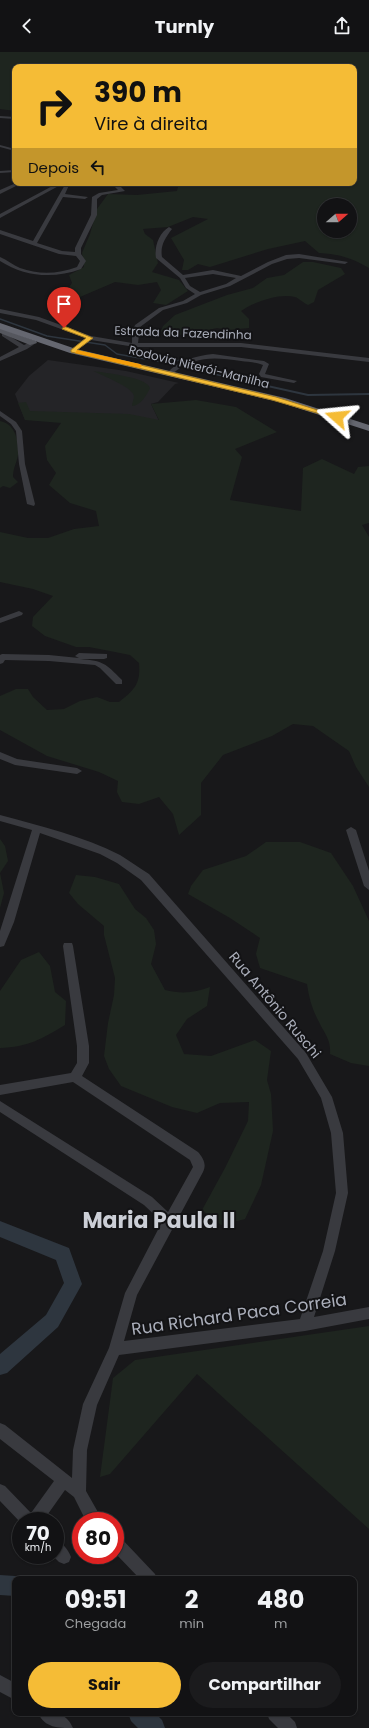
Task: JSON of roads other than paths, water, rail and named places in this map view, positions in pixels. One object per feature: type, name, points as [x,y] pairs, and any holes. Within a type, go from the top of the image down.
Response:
[{"type":"highway","name":"Rodovia Niterói-Manilha","points":[[1,331],[29,346],[91,359],[281,404],[369,431]]},
{"type":"highway","name":"Rodovia Niterói-Manilha","points":[[1,331],[73,351],[298,404],[369,428]]},
{"type":"street","points":[[0,116],[12,118]]},
{"type":"street","points":[[0,146],[12,149]]},
{"type":"street","points":[[0,172],[12,171]]},
{"type":"street","points":[[0,192],[13,186]]},
{"type":"street","points":[[0,216],[56,186]]},
{"type":"street","points":[[34,244],[66,186]]},
{"type":"street","points":[[0,259],[17,269],[45,274],[66,272],[79,268],[83,261],[78,254],[78,248],[94,215],[94,198],[101,194],[122,191],[117,186]]},
{"type":"street","points":[[61,195],[85,197]]},
{"type":"street","points":[[169,229],[162,236],[158,253],[162,261],[182,277],[188,287],[198,294]]},
{"type":"street","points":[[1,233],[61,253],[78,254]]},
{"type":"street","points":[[135,345],[137,326],[164,308],[185,302],[198,294],[219,289],[243,278],[270,262],[286,257],[305,256],[345,262]]},
{"type":"street","points":[[182,277],[213,272],[243,278]]},
{"type":"street","name":"Estrada da Fazendinha","points":[[0,311],[37,318],[86,340],[135,345],[241,345],[369,360]]},
{"type":"street","points":[[73,351],[86,340]]},
{"type":"street","points":[[0,359],[29,346]]},
{"type":"street","points":[[170,373],[185,361],[196,357],[217,356],[262,362],[266,364],[262,374],[263,376],[294,381]]},
{"type":"street","points":[[0,413],[14,423],[19,431],[22,464],[31,504]]},
{"type":"street","points":[[0,621],[19,613]]},
{"type":"street","points":[[1,656],[104,656]]},
{"type":"street","points":[[1,656],[97,663],[103,666],[119,682]]},
{"type":"street","points":[[0,755],[15,762],[77,771]]},
{"type":"street","name":"Rua Antônio Ruschi","points":[[0,818],[37,828],[89,846],[118,858],[145,877],[302,1056],[326,1097],[337,1133],[342,1193],[329,1251],[305,1325]]},
{"type":"street","points":[[0,943],[9,922],[37,828]]},
{"type":"street","points":[[351,830],[369,886]]},
{"type":"street","points":[[0,1090],[74,1077],[80,1070],[83,1063],[83,1046],[68,946]]},
{"type":"street","points":[[74,1077],[194,1156],[198,1161],[199,1168],[131,1293],[115,1349],[90,1404],[80,1450],[79,1492]]},
{"type":"street","points":[[0,1106],[148,1201],[169,1221]]},
{"type":"street","name":"Rua Richard Paca Correia","points":[[115,1349],[305,1325],[369,1314]]},
{"type":"street","points":[[3,1432],[79,1492],[89,1512]]},
{"type":"street","points":[[41,1512],[64,1480]]},
{"type":"street","points":[[0,1491],[20,1512]]},
{"type":"street","points":[[124,1552],[147,1576]]},
{"type":"street","points":[[0,1683],[12,1690]]},
{"type":"street","points":[[50,1716],[65,1728]]},
{"type":"street","points":[[278,1716],[289,1728]]},
{"type":"waterway","points":[[0,319],[47,336],[105,345],[117,354],[162,362],[183,360],[195,363],[205,372],[249,382]]},
{"type":"waterway","points":[[245,381],[308,395],[369,394]]},
{"type":"waterway","points":[[0,1229],[63,1254],[73,1284],[52,1321],[0,1366]]},
{"type":"waterway","points":[[0,1585],[12,1586]]},
{"type":"waterway","points":[[142,1716],[154,1728]]},
{"type":"district","name":"Maria Paula II","points":[[159,1220]]}]
